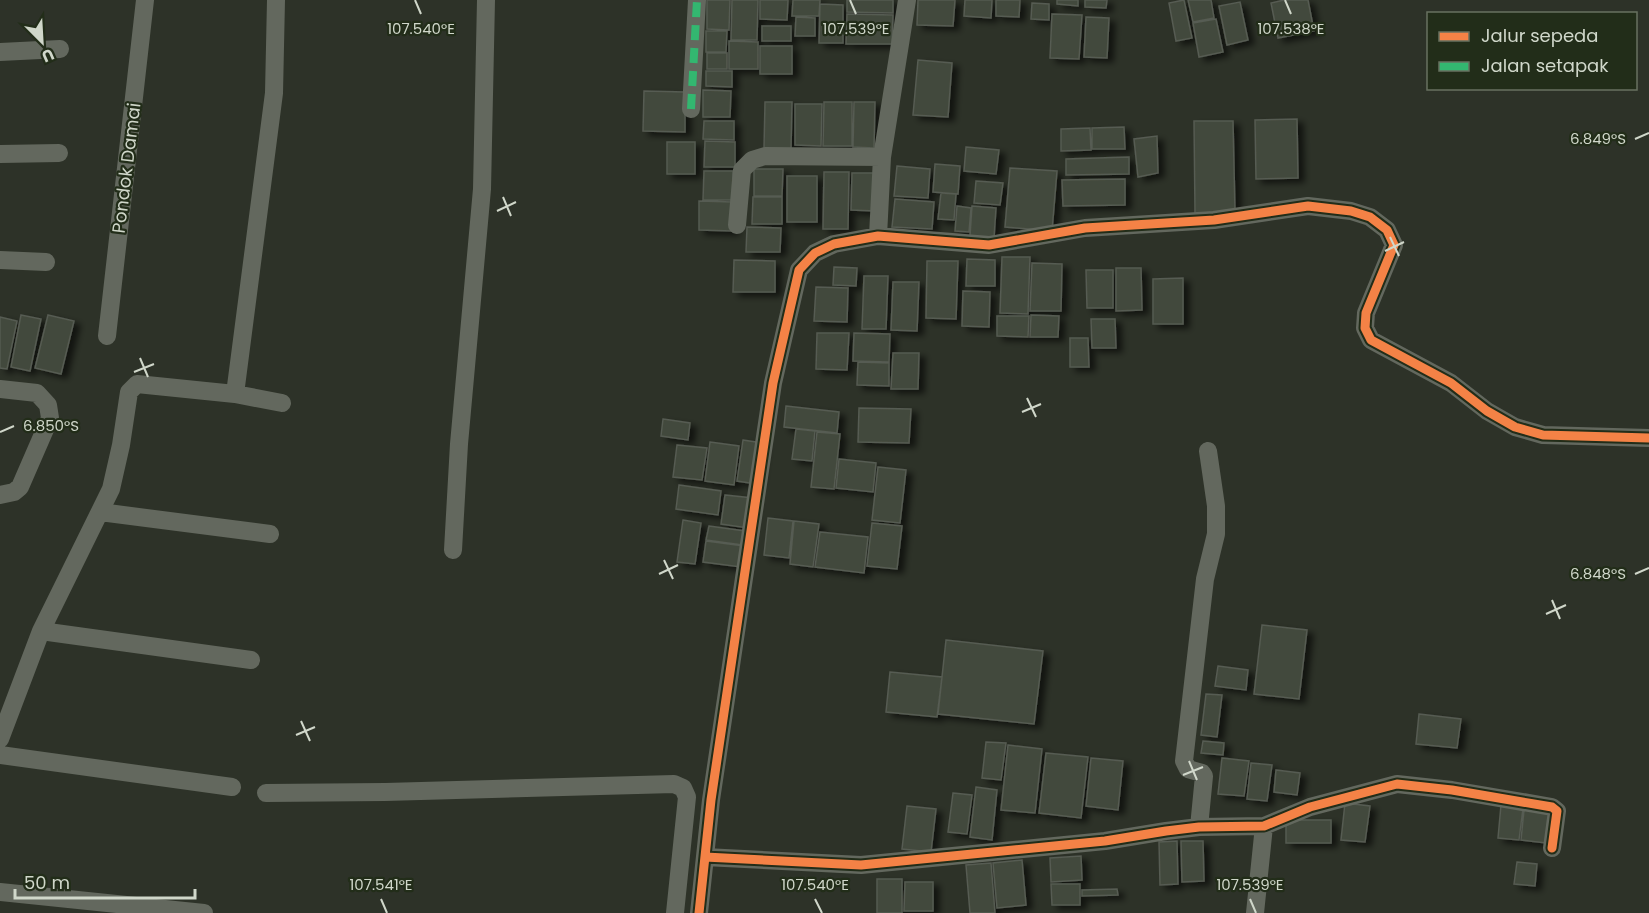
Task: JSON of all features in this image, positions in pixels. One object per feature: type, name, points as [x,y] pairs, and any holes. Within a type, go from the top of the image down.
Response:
[{"type":"street","name":"Pondok Damai","points":[[107,336],[145,0]]},
{"type":"street","points":[[235,394],[274,93],[276,0]]},
{"type":"street","points":[[453,550],[459,444],[482,189],[486,0]]},
{"type":"street","points":[[691,109],[697,0]]},
{"type":"street","points":[[878,236],[882,157],[908,0]]},
{"type":"street","points":[[0,52],[60,49]]},
{"type":"street","points":[[0,154],[59,153]]},
{"type":"street","points":[[737,225],[742,170],[752,160],[765,156],[882,157]]},
{"type":"street","points":[[699,913],[711,800],[773,383],[799,270],[815,253],[834,244],[878,236],[989,245],[1085,228],[1214,220],[1308,206],[1351,212],[1370,217],[1387,230],[1394,245],[1366,313],[1365,328],[1371,340],[1451,383],[1487,411],[1515,428],[1543,435],[1649,438]]},
{"type":"street","points":[[0,260],[46,262]]},
{"type":"street","points":[[0,739],[41,631],[111,489],[121,445],[129,392],[137,384],[235,394],[282,403]]},
{"type":"street","points":[[0,389],[37,393],[48,405],[50,418],[20,487],[7,493]]},
{"type":"street","points":[[1199,827],[1204,776],[1202,773],[1188,769],[1184,761],[1205,579],[1216,534],[1216,506],[1208,451]]},
{"type":"street","points":[[100,512],[270,534]]},
{"type":"street","points":[[41,631],[251,660]]},
{"type":"street","points":[[0,755],[232,787]]},
{"type":"street","points":[[266,793],[674,784],[683,788],[687,797],[675,913]]},
{"type":"street","points":[[705,857],[861,865],[1105,842],[1199,827],[1264,826],[1310,807],[1397,784],[1452,790],[1552,807],[1557,811],[1558,816],[1552,848]]},
{"type":"street","points":[[1255,913],[1264,826]]},
{"type":"street","points":[[0,892],[204,913]]},
{"type":"building","points":[[707,0],[730,0],[729,30],[707,29]]},
{"type":"building","points":[[732,0],[758,0],[757,40],[731,40]]},
{"type":"building","points":[[760,0],[788,0],[787,20],[760,19]]},
{"type":"building","points":[[793,0],[820,0],[819,16],[792,16]]},
{"type":"building","points":[[847,0],[893,0],[893,13],[847,12]]},
{"type":"building","points":[[918,0],[955,0],[953,26],[917,25]]},
{"type":"building","points":[[965,0],[992,0],[991,18],[964,16]]},
{"type":"building","points":[[996,0],[1020,0],[1019,17],[996,16]]},
{"type":"building","points":[[1057,0],[1078,0],[1078,6],[1057,4]]},
{"type":"building","points":[[1085,0],[1107,0],[1106,8],[1085,7]]},
{"type":"building","points":[[1184,0],[1192,38],[1176,41],[1169,3]]},
{"type":"building","points":[[1188,0],[1211,0],[1214,18],[1193,22]]},
{"type":"building","points":[[1284,0],[1308,0],[1314,31],[1278,38],[1271,3]]},
{"type":"building","points":[[1240,2],[1248,40],[1227,45],[1219,6]]},
{"type":"building","points":[[1032,3],[1049,4],[1049,20],[1031,19]]},
{"type":"building","points":[[820,4],[843,5],[843,43],[819,43]]},
{"type":"building","points":[[847,14],[893,15],[892,44],[846,44]]},
{"type":"building","points":[[1052,14],[1082,15],[1079,59],[1050,58]]},
{"type":"building","points":[[796,17],[815,18],[815,36],[795,36]]},
{"type":"building","points":[[1086,17],[1109,18],[1107,58],[1084,57]]},
{"type":"building","points":[[1216,19],[1223,52],[1199,57],[1193,23]]},
{"type":"building","points":[[762,26],[791,26],[791,41],[762,41]]},
{"type":"building","points":[[706,31],[727,31],[726,52],[706,52]]},
{"type":"building","points":[[729,41],[758,42],[758,69],[729,69]]},
{"type":"building","points":[[760,46],[792,46],[792,74],[760,74]]},
{"type":"building","points":[[707,53],[727,53],[727,69],[707,69]]},
{"type":"building","points":[[918,60],[952,63],[948,117],[913,115]]},
{"type":"building","points":[[706,71],[732,71],[732,87],[706,86]]},
{"type":"building","points":[[703,90],[731,91],[730,117],[703,117]]},
{"type":"building","points":[[644,91],[685,92],[685,132],[643,131]]},
{"type":"building","points":[[765,102],[792,102],[791,149],[764,148]]},
{"type":"building","points":[[824,102],[852,102],[852,146],[823,146]]},
{"type":"building","points":[[854,102],[875,102],[874,148],[853,147]]},
{"type":"building","points":[[795,104],[822,104],[821,146],[795,145]]},
{"type":"building","points":[[1297,119],[1298,178],[1256,179],[1255,120]]},
{"type":"building","points":[[704,121],[734,121],[734,140],[703,139]]},
{"type":"building","points":[[1194,121],[1233,121],[1235,212],[1195,213]]},
{"type":"building","points":[[1124,127],[1125,149],[1092,149],[1092,128]]},
{"type":"building","points":[[1090,128],[1091,150],[1061,151],[1061,129]]},
{"type":"building","points":[[1157,136],[1158,173],[1138,177],[1134,139]]},
{"type":"building","points":[[705,141],[735,142],[735,167],[704,167]]},
{"type":"building","points":[[667,142],[695,142],[695,174],[667,174]]},
{"type":"building","points":[[966,147],[999,150],[996,174],[964,171]]},
{"type":"building","points":[[1129,157],[1129,174],[1066,175],[1066,159]]},
{"type":"building","points":[[935,164],[960,166],[958,194],[933,192]]},
{"type":"building","points":[[897,166],[930,169],[928,198],[894,196]]},
{"type":"building","points":[[1010,168],[1057,171],[1052,231],[1005,227]]},
{"type":"building","points":[[754,169],[783,169],[782,196],[754,196]]},
{"type":"building","points":[[704,171],[733,171],[732,200],[703,200]]},
{"type":"building","points":[[824,172],[849,172],[848,229],[823,229]]},
{"type":"building","points":[[852,173],[876,173],[875,211],[851,210]]},
{"type":"building","points":[[787,176],[817,176],[817,222],[787,222]]},
{"type":"building","points":[[1125,179],[1125,205],[1063,206],[1062,180]]},
{"type":"building","points":[[976,181],[1003,183],[1000,205],[974,203]]},
{"type":"building","points":[[941,193],[956,194],[954,220],[938,219]]},
{"type":"building","points":[[753,197],[782,197],[782,224],[752,224]]},
{"type":"building","points":[[895,199],[934,202],[932,229],[892,227]]},
{"type":"building","points":[[699,201],[733,202],[733,231],[699,230]]},
{"type":"building","points":[[957,206],[971,208],[969,232],[955,231]]},
{"type":"building","points":[[972,206],[996,208],[994,238],[970,236]]},
{"type":"building","points":[[747,227],[781,228],[780,252],[746,252]]},
{"type":"building","points":[[1002,257],[1030,257],[1028,314],[1000,313]]},
{"type":"building","points":[[967,259],[995,260],[995,286],[966,286]]},
{"type":"building","points":[[734,260],[775,261],[775,292],[733,292]]},
{"type":"building","points":[[927,261],[958,261],[956,319],[926,318]]},
{"type":"building","points":[[1032,263],[1062,264],[1061,311],[1030,311]]},
{"type":"building","points":[[834,267],[857,268],[856,286],[833,285]]},
{"type":"building","points":[[1116,268],[1141,268],[1142,310],[1116,311]]},
{"type":"building","points":[[1086,270],[1113,270],[1113,308],[1087,308]]},
{"type":"building","points":[[864,276],[888,276],[886,329],[862,329]]},
{"type":"building","points":[[1183,278],[1183,324],[1153,324],[1153,279]]},
{"type":"building","points":[[893,282],[919,282],[917,331],[891,330]]},
{"type":"building","points":[[816,287],[848,288],[847,322],[814,321]]},
{"type":"building","points":[[963,291],[990,292],[989,327],[962,326]]},
{"type":"building","points":[[21,315],[41,319],[30,371],[11,367]]},
{"type":"building","points":[[48,315],[74,321],[61,374],[35,368]]},
{"type":"building","points":[[1031,315],[1059,316],[1058,337],[1030,337]]},
{"type":"building","points":[[997,316],[1029,316],[1028,337],[997,336]]},
{"type":"building","points":[[0,317],[17,321],[7,369],[0,368]]},
{"type":"building","points":[[1091,319],[1115,319],[1116,348],[1092,348]]},
{"type":"building","points":[[817,333],[849,333],[847,370],[816,369]]},
{"type":"building","points":[[854,333],[890,334],[889,362],[853,361]]},
{"type":"building","points":[[1070,338],[1088,338],[1089,367],[1070,367]]},
{"type":"building","points":[[893,353],[919,353],[918,389],[891,389]]},
{"type":"building","points":[[858,362],[889,363],[889,386],[857,385]]},
{"type":"building","points":[[786,406],[839,412],[837,433],[784,427]]},
{"type":"building","points":[[859,408],[911,409],[909,443],[858,442]]},
{"type":"building","points":[[663,419],[690,423],[688,440],[661,436]]},
{"type":"building","points":[[796,429],[815,431],[812,461],[792,459]]},
{"type":"building","points":[[817,432],[840,434],[834,489],[811,487]]},
{"type":"building","points":[[743,440],[762,443],[756,484],[737,481]]},
{"type":"building","points":[[710,442],[739,446],[734,485],[705,481]]},
{"type":"building","points":[[677,445],[707,448],[702,480],[673,477]]},
{"type":"building","points":[[839,459],[876,463],[873,492],[836,488]]},
{"type":"building","points":[[878,467],[906,470],[900,523],[872,520]]},
{"type":"building","points":[[679,485],[721,491],[718,515],[676,509]]},
{"type":"building","points":[[725,495],[753,498],[748,528],[721,524]]},
{"type":"building","points":[[768,518],[793,521],[789,558],[764,555]]},
{"type":"building","points":[[683,520],[701,523],[695,564],[677,562]]},
{"type":"building","points":[[794,521],[819,524],[813,567],[790,564]]},
{"type":"building","points":[[872,523],[902,526],[897,569],[867,566]]},
{"type":"building","points":[[709,526],[745,531],[743,545],[706,540]]},
{"type":"building","points":[[820,532],[868,537],[864,573],[815,567]]},
{"type":"building","points":[[706,541],[744,546],[741,567],[703,562]]},
{"type":"building","points":[[1262,625],[1307,630],[1299,699],[1254,694]]},
{"type":"building","points":[[946,640],[1043,651],[1034,724],[938,714]]},
{"type":"building","points":[[1218,666],[1248,670],[1246,690],[1215,686]]},
{"type":"building","points":[[890,672],[942,677],[937,717],[886,712]]},
{"type":"building","points":[[1206,694],[1222,695],[1217,737],[1201,735]]},
{"type":"building","points":[[1419,714],[1461,719],[1457,748],[1416,744]]},
{"type":"building","points":[[1203,741],[1224,743],[1223,755],[1201,753]]},
{"type":"building","points":[[986,742],[1006,743],[1001,780],[982,778]]},
{"type":"building","points":[[1008,745],[1042,749],[1035,813],[1001,810]]},
{"type":"building","points":[[1046,753],[1088,757],[1081,818],[1039,813]]},
{"type":"building","points":[[1091,758],[1123,761],[1118,810],[1086,806]]},
{"type":"building","points":[[1222,758],[1249,761],[1244,796],[1218,794]]},
{"type":"building","points":[[1251,763],[1272,765],[1267,801],[1247,799]]},
{"type":"building","points":[[1276,770],[1300,773],[1297,795],[1274,792]]},
{"type":"building","points":[[976,787],[997,790],[992,840],[970,837]]},
{"type":"building","points":[[953,793],[972,795],[967,834],[948,832]]},
{"type":"building","points":[[1345,803],[1370,806],[1365,842],[1341,840]]},
{"type":"building","points":[[1501,805],[1523,808],[1519,840],[1498,838]]},
{"type":"building","points":[[907,806],[936,809],[931,852],[902,849]]},
{"type":"building","points":[[1524,810],[1550,813],[1546,843],[1521,840]]},
{"type":"building","points":[[1286,820],[1331,820],[1331,843],[1286,843]]},
{"type":"building","points":[[1177,841],[1178,884],[1160,885],[1159,842]]},
{"type":"building","points":[[1181,841],[1203,841],[1204,881],[1182,882]]},
{"type":"building","points":[[1081,856],[1082,880],[1051,882],[1050,858]]},
{"type":"building","points":[[1022,860],[1026,905],[997,908],[993,863]]},
{"type":"building","points":[[1517,862],[1537,864],[1535,886],[1514,884]]},
{"type":"building","points":[[991,863],[995,913],[970,913],[966,865]]},
{"type":"building","points":[[877,879],[902,879],[902,913],[877,913]]},
{"type":"building","points":[[905,882],[933,882],[933,911],[904,911]]},
{"type":"building","points":[[1051,884],[1080,884],[1080,905],[1052,905]]},
{"type":"building","points":[[1117,889],[1118,895],[1082,896],[1082,890]]},
{"type":"marked path","points":[[691,109],[697,0]]},
{"type":"cycle path","points":[[699,913],[711,800],[773,383],[799,270],[815,253],[834,244],[878,236],[989,245],[1085,228],[1214,220],[1308,206],[1351,211],[1370,217],[1387,230],[1394,245],[1366,313],[1365,328],[1371,340],[1451,383],[1487,411],[1515,427],[1543,435],[1649,438]]},
{"type":"cycle path","points":[[705,857],[861,865],[1105,841],[1199,827],[1264,826],[1310,807],[1397,784],[1452,790],[1552,807],[1557,811],[1552,848]]}]
